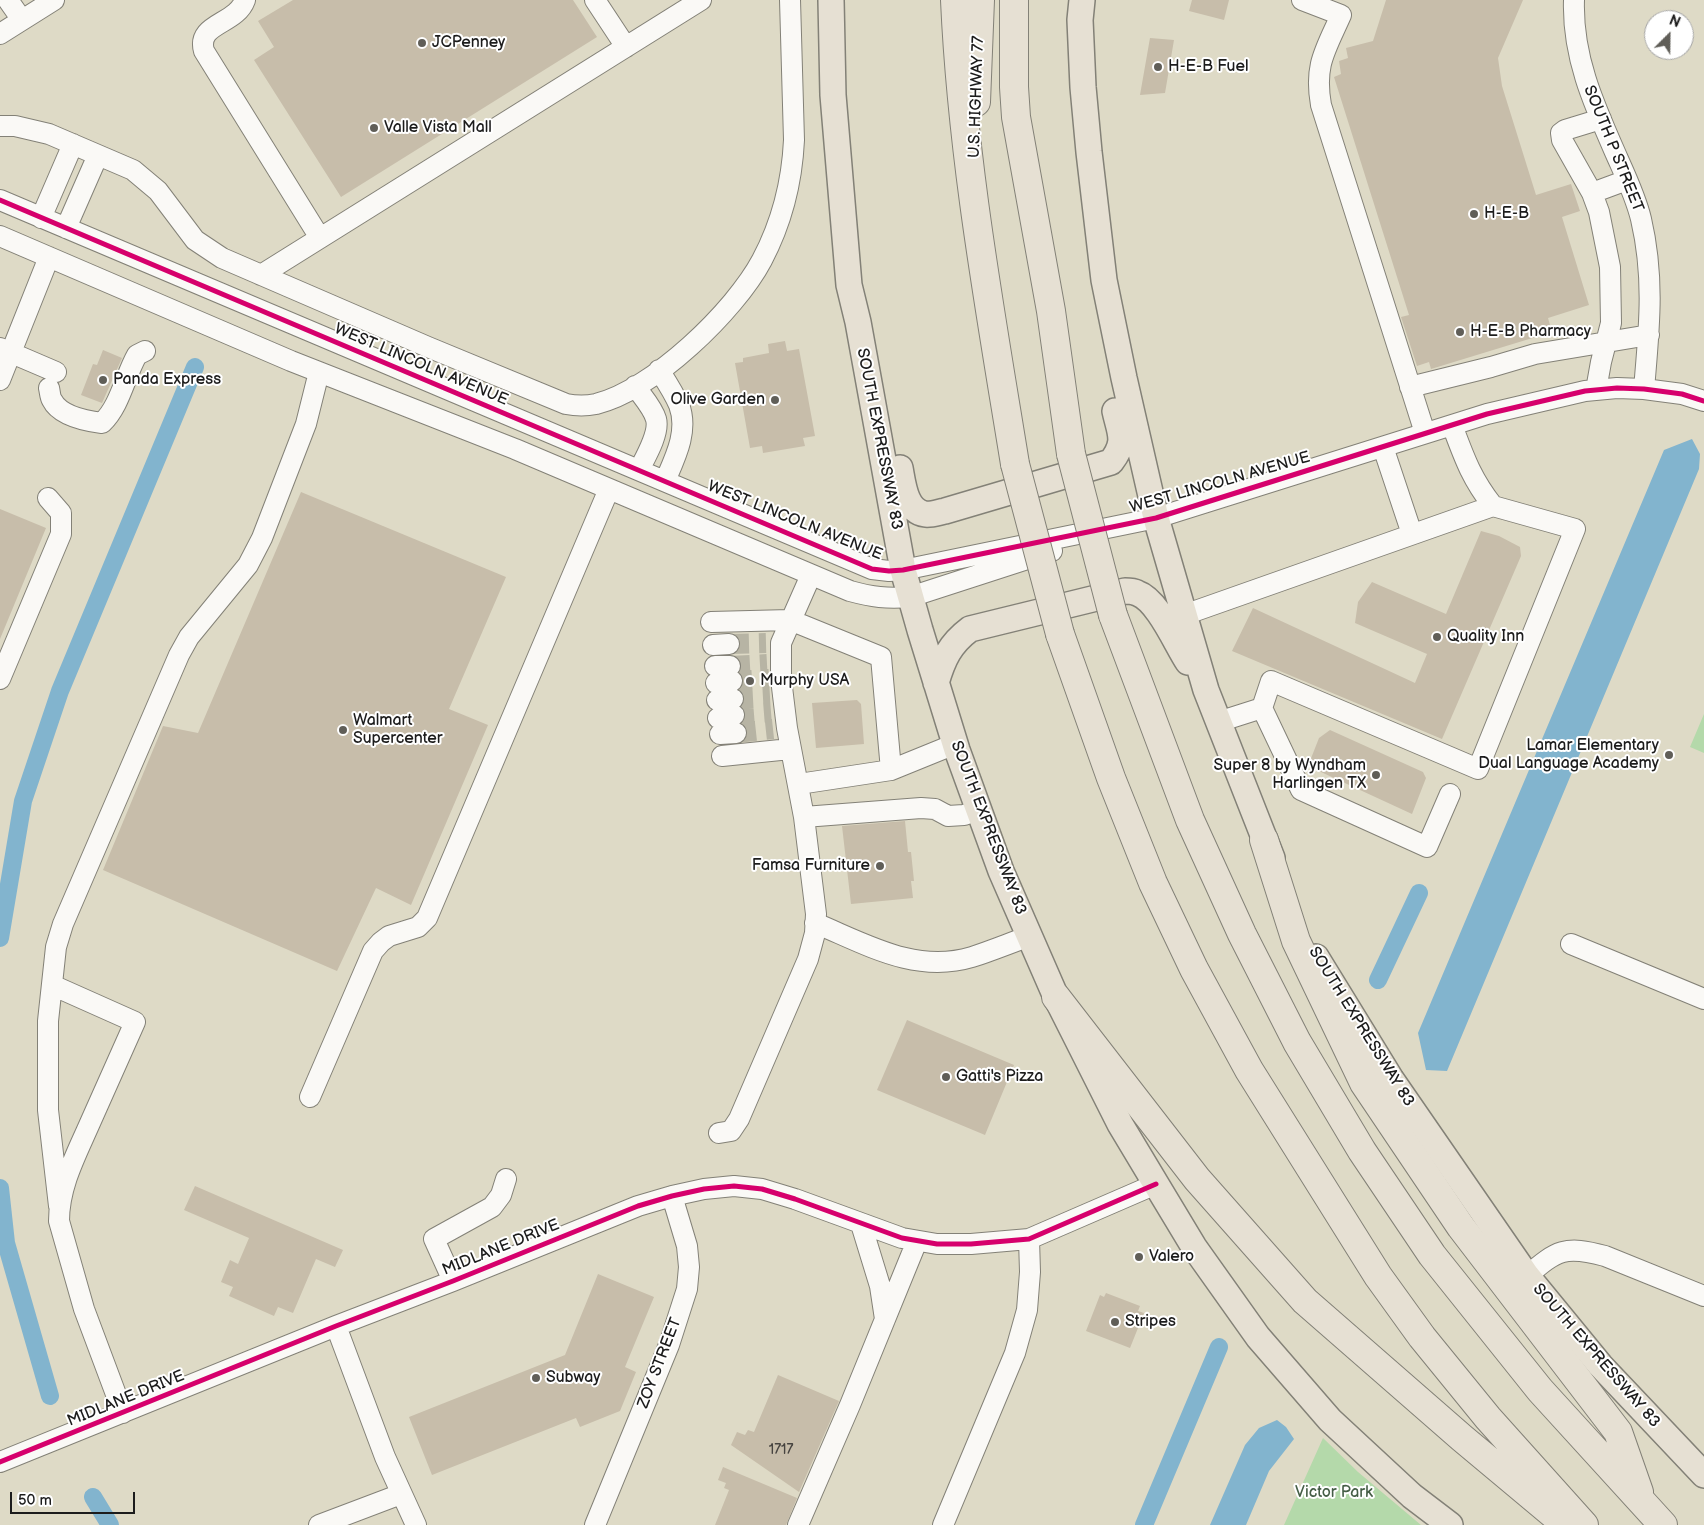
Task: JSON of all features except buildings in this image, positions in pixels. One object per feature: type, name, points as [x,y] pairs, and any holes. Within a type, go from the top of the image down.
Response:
[{"type":"highway","points":[[955,0],[957,55],[973,194],[1015,464],[1060,634],[1111,778],[1153,883],[1194,969],[1249,1070],[1378,1276],[1422,1337],[1495,1426],[1584,1525]]},
{"type":"highway","name":"U.S. HIGHWAY 77","points":[[973,194],[980,0]]},
{"type":"highway","points":[[1014,0],[1016,117],[1051,312],[1071,454],[1113,615],[1190,820],[1242,934],[1297,1042],[1362,1151],[1432,1255],[1540,1390],[1663,1525]]},
{"type":"highway","points":[[1016,117],[1028,0]]},
{"type":"highway","points":[[1264,840],[1296,941],[1364,1084],[1461,1227],[1618,1432],[1643,1503]]},
{"type":"highway","points":[[1056,996],[1196,1179],[1305,1301],[1462,1438],[1566,1525]]},
{"type":"main road","name":"SOUTH EXPRESSWAY 83","points":[[831,0],[833,95],[849,285],[858,322],[904,570],[910,597],[955,744],[1001,871],[1056,996],[1120,1124],[1194,1247],[1258,1337],[1330,1420],[1412,1496],[1450,1525]]},
{"type":"main road","name":"SOUTH EXPRESSWAY 83","points":[[1082,0],[1080,20],[1083,87],[1104,280],[1124,378],[1156,518],[1206,690],[1264,840],[1318,962],[1391,1079],[1527,1276],[1600,1365],[1700,1475]]},
{"type":"main road","points":[[858,322],[873,332],[907,497],[910,504],[918,512],[932,514],[1111,462],[1117,455],[1122,446],[1121,432],[1115,412],[1100,328],[1099,303],[1104,280]]},
{"type":"main road","points":[[936,683],[940,666],[949,650],[956,640],[970,629],[1125,591],[1146,597],[1161,616],[1206,690]]},
{"type":"street","points":[[8,0],[22,20]]},
{"type":"street","points":[[0,34],[54,0]]},
{"type":"street","points":[[245,0],[238,12],[194,42],[208,60],[320,238]]},
{"type":"street","points":[[595,0],[626,47]]},
{"type":"street","points":[[261,275],[701,0]]},
{"type":"street","points":[[0,126],[32,128],[133,170],[158,191],[195,240],[220,256],[566,404],[580,406],[596,404],[616,397],[635,386],[659,370],[696,340],[727,310],[744,290],[762,261],[782,212],[794,143],[790,0]]},
{"type":"street","points":[[1302,0],[1341,15],[1323,54],[1319,69],[1318,87],[1321,105],[1425,434]]},
{"type":"street","name":"SOUTH P STREET","points":[[1574,0],[1575,42],[1590,94],[1627,180],[1641,219],[1650,272],[1649,335],[1644,389]]},
{"type":"street","points":[[1596,390],[1611,322],[1610,266],[1599,212],[1592,193],[1562,140],[1561,134],[1565,130],[1601,119]]},
{"type":"street","points":[[41,218],[73,144]]},
{"type":"street","points":[[66,228],[98,155]]},
{"type":"street","points":[[1592,193],[1627,180]]},
{"type":"street","name":"WEST LINCOLN AVENUE","points":[[0,200],[872,569],[904,570],[1156,518],[1487,414],[1584,391],[1617,388],[1644,389],[1682,394],[1704,401]]},
{"type":"street","points":[[0,236],[319,372],[515,449],[811,575],[850,591],[874,598],[910,597],[1156,518]]},
{"type":"street","points":[[0,380],[5,351],[49,257]]},
{"type":"street","points":[[1410,387],[1535,354],[1649,335]]},
{"type":"street","points":[[5,351],[53,380],[52,399],[58,408],[90,422],[102,423],[108,418],[137,355],[145,351]]},
{"type":"street","points":[[659,370],[678,403],[682,422],[679,444],[664,481]]},
{"type":"street","points":[[123,1413],[84,1309],[59,1221],[48,1110],[48,1021],[56,947],[63,924],[175,664],[189,637],[248,565],[262,538],[306,424],[319,372]]},
{"type":"street","points":[[635,386],[653,412],[657,425],[656,433],[639,470]]},
{"type":"street","points":[[1452,425],[1471,474],[1493,506]]},
{"type":"street","points":[[1383,447],[1412,534]]},
{"type":"street","points":[[310,1097],[373,951],[389,936],[418,927],[427,918],[609,489]]},
{"type":"street","points":[[0,679],[61,534],[61,513],[48,498]]},
{"type":"street","points":[[1184,615],[1493,506],[1575,529],[1478,769],[1271,681],[1262,708],[1301,790],[1427,847],[1450,794]]},
{"type":"street","points":[[719,1134],[731,1131],[739,1119],[808,959],[815,933],[799,784],[776,687],[790,620],[811,575]]},
{"type":"street","points":[[711,622],[790,620],[881,657],[891,770]]},
{"type":"street","points":[[1218,722],[1262,708]]},
{"type":"street","points":[[799,784],[891,770],[955,744]]},
{"type":"street","points":[[722,756],[790,749]]},
{"type":"street","points":[[804,817],[921,808],[935,809],[948,816],[964,815],[979,810]]},
{"type":"street","points":[[815,923],[890,954],[911,960],[935,962],[970,958],[1030,936]]},
{"type":"street","points":[[1571,944],[1704,999]]},
{"type":"street","points":[[52,985],[135,1022],[75,1157],[63,1188],[59,1206]]},
{"type":"street","points":[[453,1281],[434,1239],[492,1207],[501,1195],[506,1180]]},
{"type":"street","name":"MIDLANE DRIVE","points":[[0,1462],[638,1206],[672,1196],[734,1186],[762,1189],[902,1238],[937,1244],[971,1244],[1029,1239],[1156,1184]]},
{"type":"street","name":"ZOY STREET","points":[[596,1525],[669,1345],[687,1289],[689,1267],[686,1246],[672,1196]]},
{"type":"street","points":[[860,1224],[880,1286],[885,1319]]},
{"type":"street","points":[[942,1525],[1015,1353],[1026,1310],[1030,1272],[1029,1239]]},
{"type":"street","points":[[798,1525],[917,1241]]},
{"type":"street","points":[[1527,1276],[1548,1258],[1559,1252],[1572,1249],[1605,1256],[1704,1296]]},
{"type":"street","points":[[336,1326],[385,1457],[416,1525]]},
{"type":"street","points":[[319,1525],[401,1494]]},
{"type":"green space","points":[[1704,714],[1704,753],[1690,747]]},
{"type":"green space","name":"Victor Park","points":[[1323,1438],[1358,1472],[1421,1525],[1284,1525]]},
{"type":"water","points":[[1692,439],[1700,454],[1699,469],[1447,1071],[1426,1070],[1418,1033],[1664,450]]},
{"type":"water","points":[[1277,1420],[1286,1427],[1294,1439],[1269,1471],[1246,1525],[1210,1525],[1245,1445],[1259,1428]]},
{"type":"waterway","points":[[0,938],[23,801],[60,691],[195,367]]},
{"type":"waterway","points":[[1378,980],[1419,893]]},
{"type":"waterway","points":[[0,1188],[6,1243],[50,1396]]},
{"type":"waterway","points":[[1144,1525],[1219,1347]]},
{"type":"waterway","points":[[93,1497],[110,1525]]},
{"type":"tunnel","points":[[729,644],[766,643]]},
{"type":"tunnel","points":[[730,666],[767,664]]},
{"type":"tunnel","points":[[732,681],[769,679]]},
{"type":"tunnel","points":[[733,699],[770,697]]},
{"type":"tunnel","points":[[734,715],[771,712]]},
{"type":"tunnel","points":[[736,733],[773,729]]},
{"type":"cycle path","points":[[0,200],[872,569],[903,570],[1156,518],[1487,414],[1585,391],[1617,388],[1644,389],[1682,394],[1704,401]]},
{"type":"cycle path","points":[[0,1462],[638,1206],[672,1196],[704,1189],[734,1186],[762,1189],[902,1238],[937,1244],[971,1244],[1029,1239],[1156,1184]]},
{"type":"place","name":"JCPenney","points":[[422,43]]},
{"type":"place","name":"H-E-B Fuel","points":[[1158,67]]},
{"type":"place","name":"Valle Vista Mall","points":[[374,128]]},
{"type":"place","name":"H-E-B","points":[[1474,214]]},
{"type":"place","name":"H-E-B Pharmacy","points":[[1460,332]]},
{"type":"place","name":"Panda Express","points":[[103,380]]},
{"type":"place","name":"Olive Garden","points":[[775,400]]},
{"type":"place","name":"Quality Inn","points":[[1437,637]]},
{"type":"place","name":"Murphy USA","points":[[750,681]]},
{"type":"place","name":"Walmart Supercenter","points":[[343,730]]},
{"type":"place","name":"Lamar Elementary Dual Language Academy","points":[[1669,755]]},
{"type":"place","name":"Super 8 by Wyndham Harlingen TX","points":[[1376,775]]},
{"type":"place","name":"Famsa Furniture","points":[[880,866]]},
{"type":"place","name":"Gatti's Pizza","points":[[946,1077]]},
{"type":"place","name":"Valero","points":[[1139,1257]]},
{"type":"place","name":"Stripes","points":[[1115,1322]]},
{"type":"place","name":"Subway","points":[[536,1378]]}]
